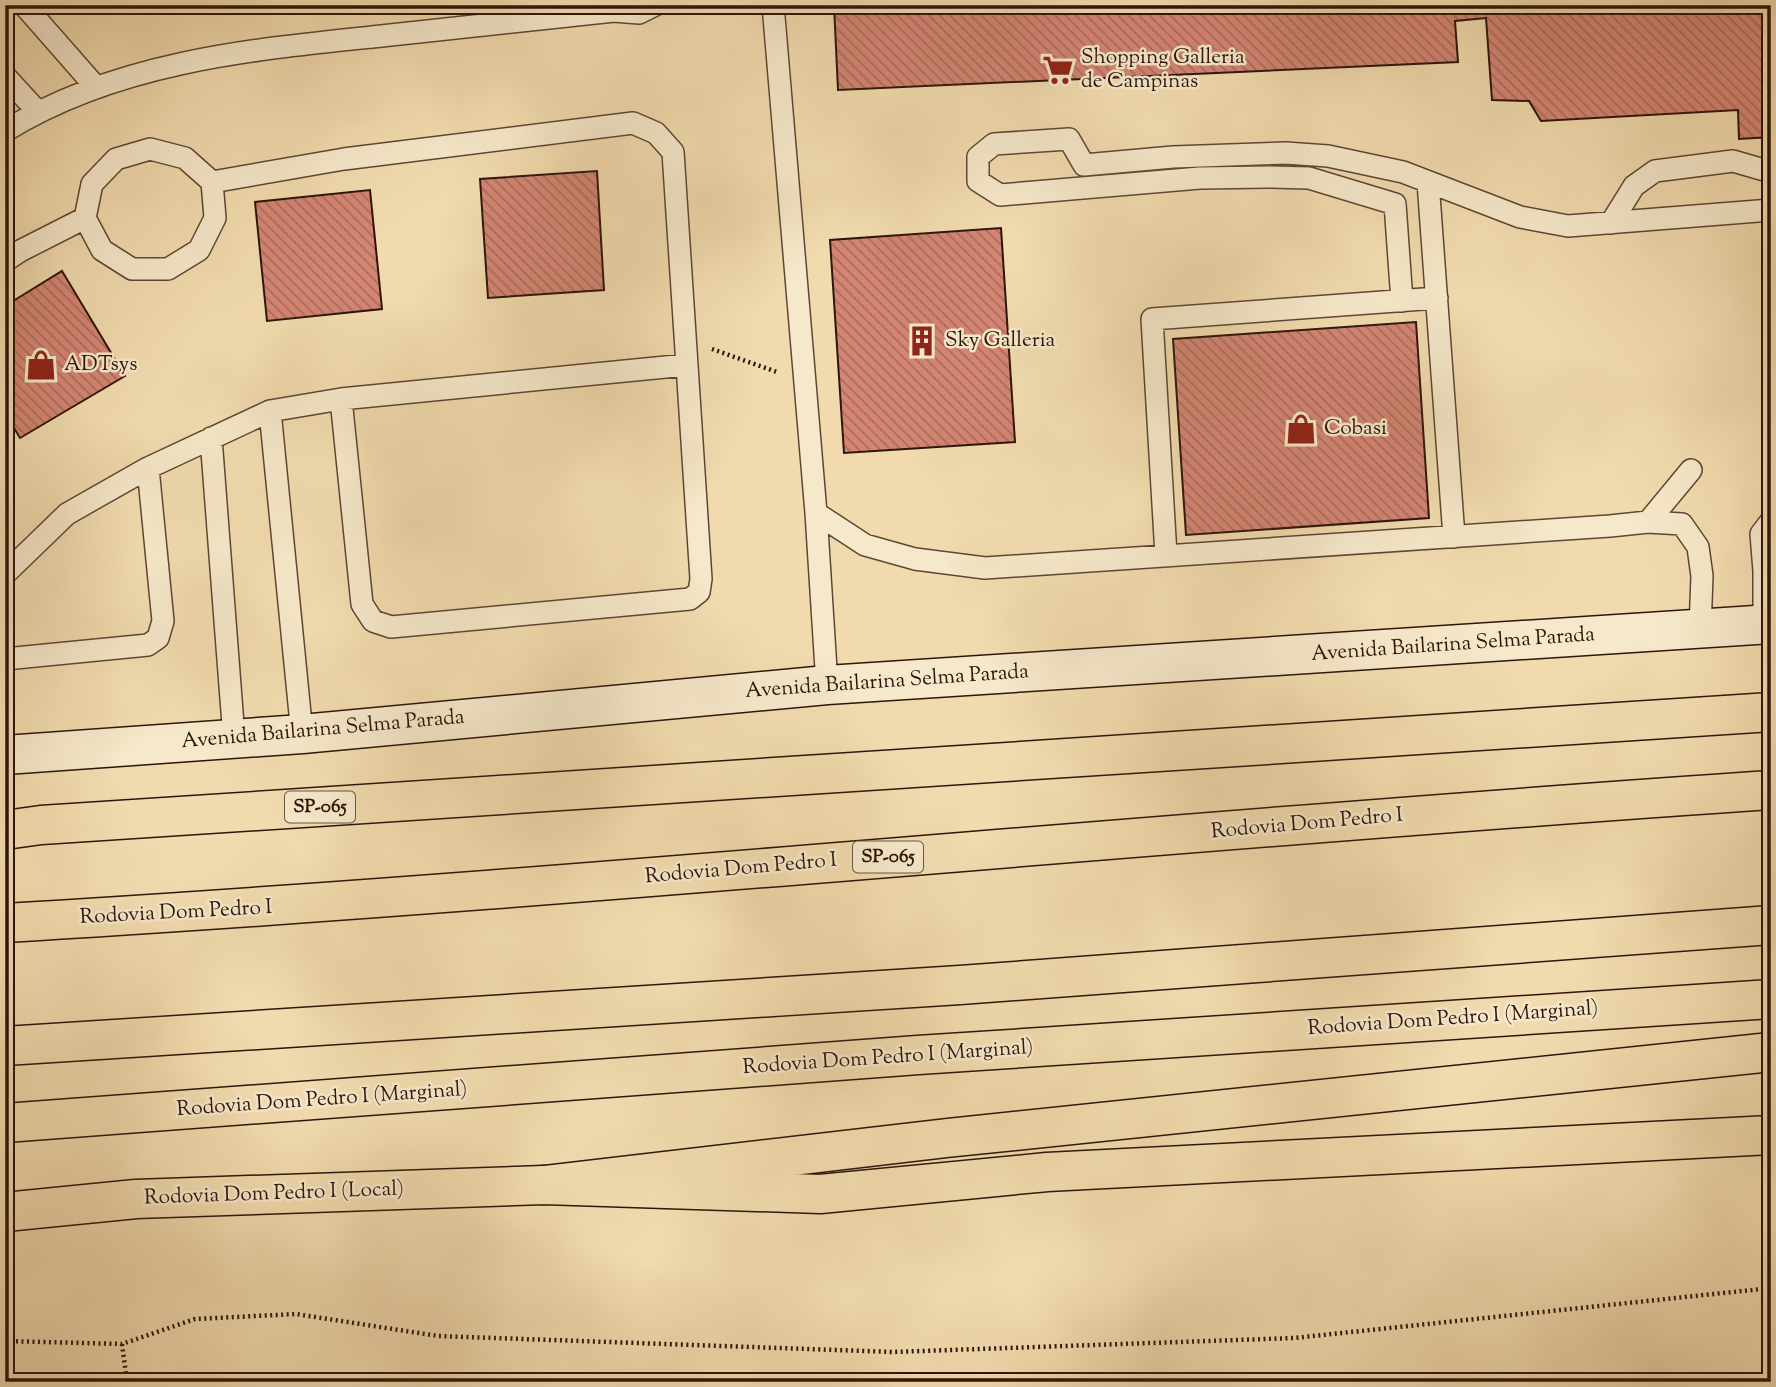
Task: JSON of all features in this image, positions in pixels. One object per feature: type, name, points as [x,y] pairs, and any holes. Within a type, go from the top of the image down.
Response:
[{"type":"main road","name":"SP-065","points":[[17,826],[1771,712]]},
{"type":"main road","name":"Rodovia Dom Pedro I","points":[[5,923],[272,907],[1497,808],[1771,790]]},
{"type":"main road","points":[[5,1046],[960,985],[1771,925]]},
{"type":"main road","name":"Rodovia Dom Pedro I (Marginal)","points":[[5,1123],[932,1054],[1771,999]]},
{"type":"main road","points":[[544,1185],[947,1138],[1771,1052]]},
{"type":"main road","points":[[544,1185],[820,1194],[1047,1172],[1771,1135]]},
{"type":"main road","name":"Rodovia Dom Pedro I (Local)","points":[[5,1212],[136,1199],[544,1185]]},
{"type":"street","name":"Avenida Bailarina Selma Parada","points":[[5,755],[302,734],[827,685],[1767,625]]},
{"type":"lane","points":[[24,5],[95,86]]},
{"type":"lane","points":[[5,131],[37,111],[95,86],[177,64],[274,47],[612,8],[639,13],[655,5]]},
{"type":"lane","points":[[773,5],[816,513],[827,685]]},
{"type":"lane","points":[[5,76],[37,111]]},
{"type":"lane","points":[[212,182],[344,159],[633,123],[656,133],[673,152],[701,579],[699,592],[690,599],[391,626],[373,621],[362,604],[341,399]]},
{"type":"lane","points":[[1402,301],[1395,204],[1309,178],[1268,177],[1200,178],[1000,195],[978,181],[978,157],[994,144],[1069,139],[1084,165],[1173,157],[1286,153],[1328,156],[1403,173],[1520,217],[1568,226],[1771,210]]},
{"type":"lane","points":[[150,149],[185,158],[212,182],[215,218],[199,250],[168,269],[132,269],[122,263],[102,250],[85,218],[92,184],[117,159],[150,149]]},
{"type":"lane","points":[[1611,223],[1634,186],[1655,171],[1733,161],[1771,172]]},
{"type":"lane","points":[[1428,182],[1454,537]]},
{"type":"lane","points":[[5,261],[85,218]]},
{"type":"lane","points":[[1166,555],[1152,319],[1437,298]]},
{"type":"lane","points":[[5,574],[67,514],[148,468],[270,411],[341,399],[686,365]]},
{"type":"lane","points":[[270,411],[302,734]]},
{"type":"lane","points":[[211,438],[234,738]]},
{"type":"lane","points":[[5,659],[148,645],[158,638],[163,621],[148,468]]},
{"type":"lane","points":[[1648,522],[1691,470]]},
{"type":"lane","points":[[816,513],[865,545],[915,559],[985,568],[1648,522],[1682,524],[1698,547],[1702,576],[1700,629]]},
{"type":"lane","points":[[1767,625],[1761,534],[1771,521]]},
{"type":"path","points":[[687,340],[804,381]]},
{"type":"path","points":[[5,1340],[122,1344],[195,1319],[296,1314],[438,1336],[907,1352],[1294,1338],[1771,1288]]},
{"type":"path","points":[[122,1344],[127,1382]]},
{"type":"building","name":"Shopping Galleria de Campinas","points":[[834,5],[1771,5],[1771,137],[1739,139],[1738,110],[1541,121],[1529,101],[1492,100],[1486,18],[1455,21],[1458,62],[838,90]]},
{"type":"building","points":[[597,171],[604,290],[488,298],[480,179]]},
{"type":"building","points":[[370,190],[382,309],[267,321],[255,202]]},
{"type":"building","name":"Sky Galleria","points":[[1001,228],[1015,442],[844,453],[830,240]]},
{"type":"building","points":[[62,271],[125,376],[20,438],[5,413],[5,306]]},
{"type":"building","name":"Cobasi","points":[[1416,322],[1429,518],[1186,535],[1173,339]]},
{"type":"place","name":"Shopping Galleria de Campinas","points":[[1058,70]]},
{"type":"place","name":"Sky Galleria","points":[[922,341]]},
{"type":"place","name":"ADTsys","points":[[41,365]]},
{"type":"place","name":"Cobasi","points":[[1301,429]]}]
